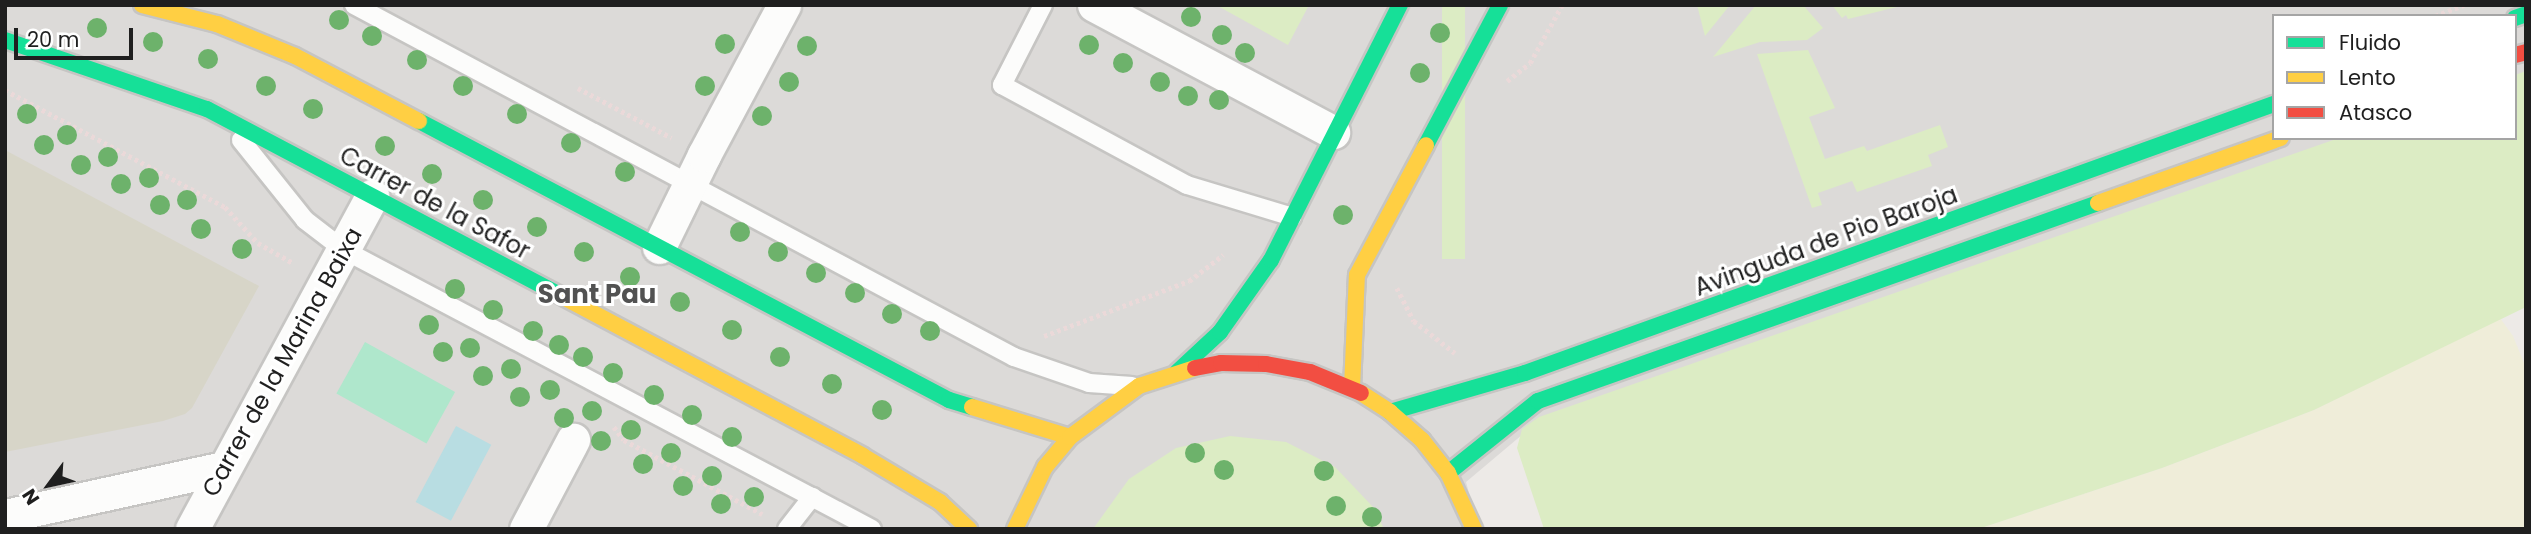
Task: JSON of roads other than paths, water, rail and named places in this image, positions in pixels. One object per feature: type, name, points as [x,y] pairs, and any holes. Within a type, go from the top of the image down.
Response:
[{"type":"main road","points":[[142,5],[217,24],[295,56],[950,400],[1070,437]]},
{"type":"main road","points":[[1177,372],[1220,332],[1270,260],[1400,5]]},
{"type":"main road","points":[[1352,388],[1357,275],[1500,5]]},
{"type":"main road","name":"Carrer de la Safor","points":[[5,40],[138,83],[206,110],[863,456],[940,502],[969,529]]},
{"type":"main road","name":"Avinguda de Pio Baroja","points":[[1390,411],[1525,373],[2272,105]]},
{"type":"main road","points":[[1448,473],[1538,401],[2275,140]]},
{"type":"main road","points":[[1015,529],[1026,501],[1045,467],[1070,437],[1139,386],[1177,372],[1221,363],[1266,363],[1310,372],[1352,388],[1390,411],[1422,440],[1448,473],[1474,529]]},
{"type":"street","points":[[659,247],[785,5]]},
{"type":"street","points":[[1094,5],[1333,132]]},
{"type":"street","name":"Carrer de la Marina Baixa","points":[[192,529],[372,196]]},
{"type":"street","points":[[526,529],[573,440]]},
{"type":"street","points":[[5,516],[223,468]]},
{"type":"lane","points":[[354,5],[1014,357],[1089,383],[1139,386]]},
{"type":"lane","points":[[1043,5],[1002,85],[1187,185],[1292,217]]},
{"type":"lane","points":[[206,110],[265,165],[305,220],[344,250],[872,529]]},
{"type":"lane","points":[[787,529],[812,497]]},
{"type":"water","points":[[456,426],[491,445],[451,521],[416,502]]},
{"type":"district","name":"Sant Pau","points":[[597,295]]}]
